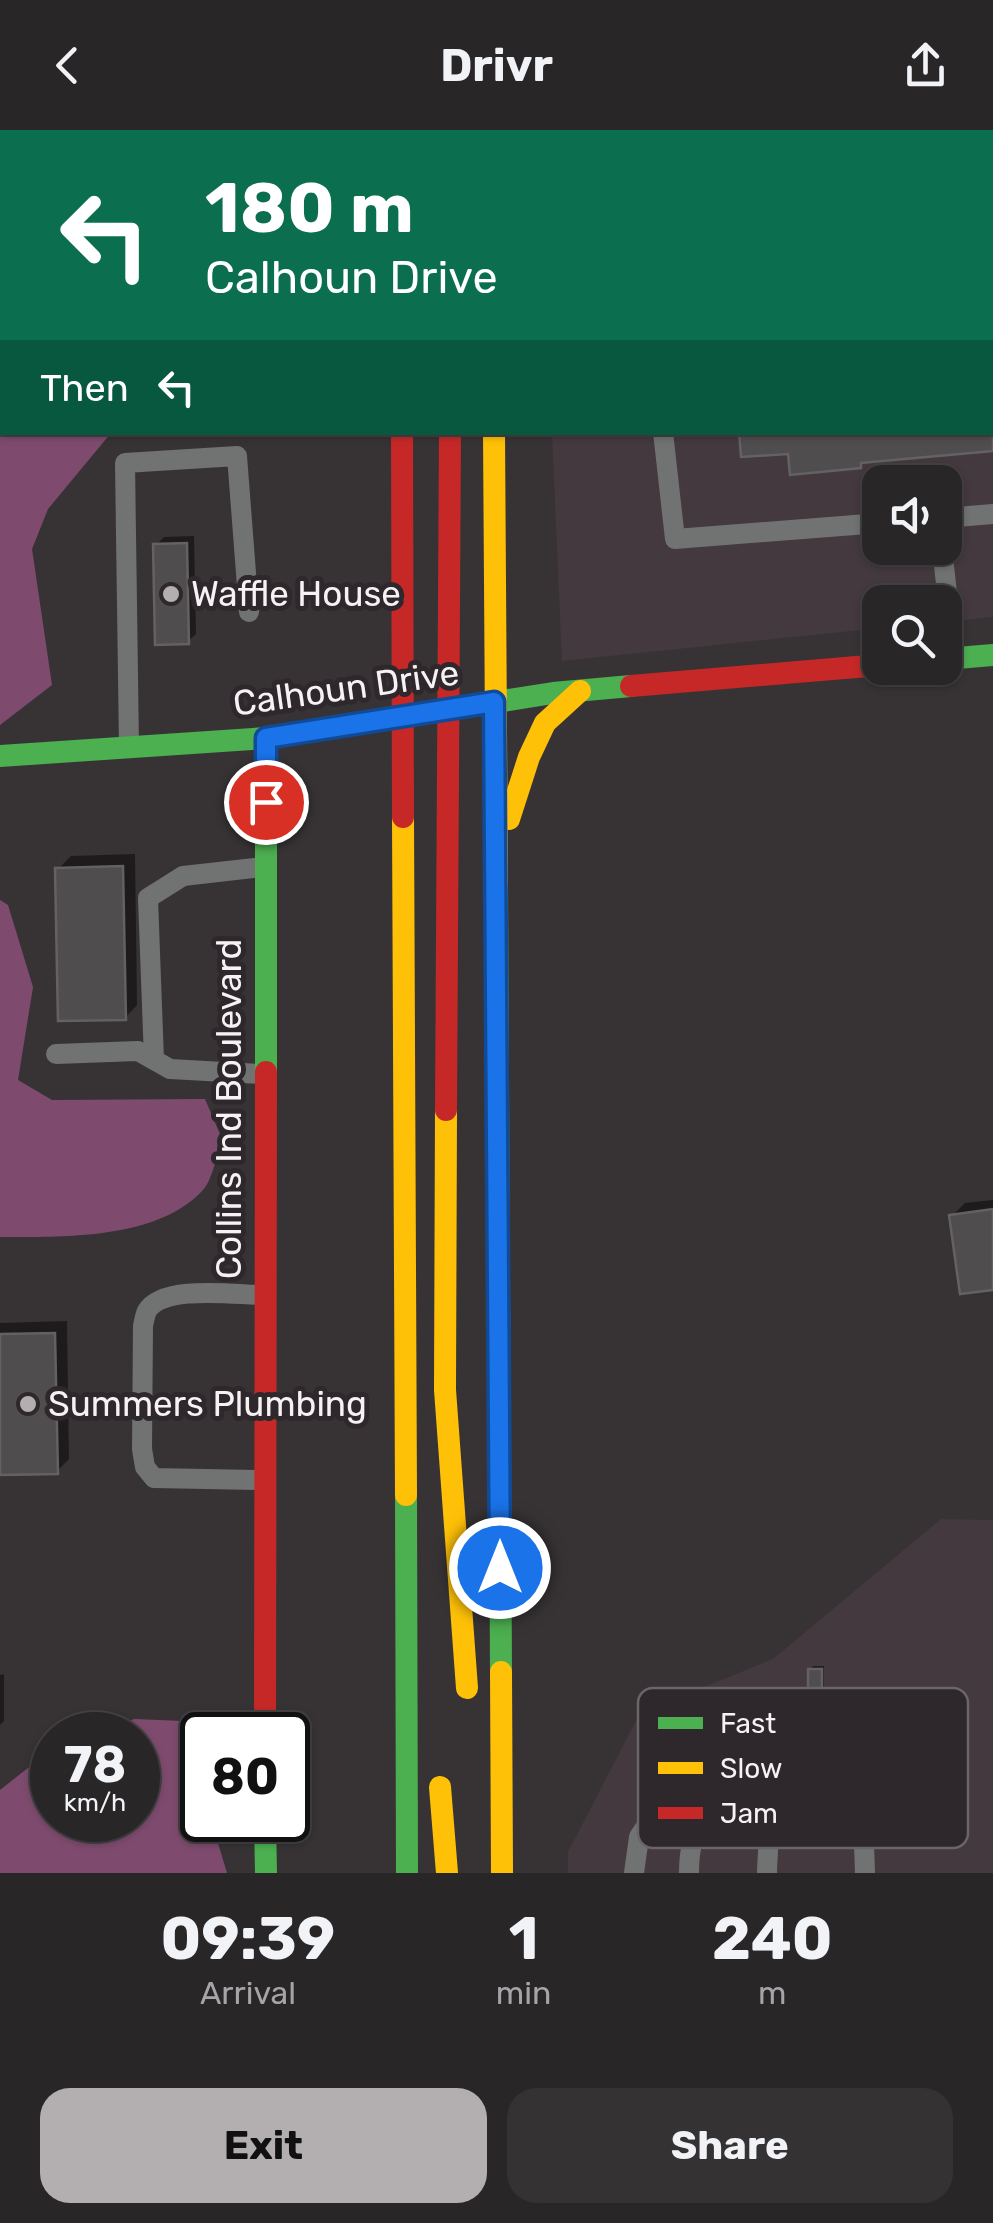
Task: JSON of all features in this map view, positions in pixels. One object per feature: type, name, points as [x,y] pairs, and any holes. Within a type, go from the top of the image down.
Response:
[{"type":"main road","points":[[402,435],[407,1873]]},
{"type":"main road","points":[[450,435],[445,1390],[468,1696],[502,1816]]},
{"type":"main road","points":[[494,435],[502,1873]]},
{"type":"main road","points":[[962,658],[993,655]]},
{"type":"main road","name":"Calhoun Drive","points":[[0,756],[266,738],[580,690],[862,666]]},
{"type":"main road","points":[[495,865],[529,757],[545,723],[580,690]]},
{"type":"main road","name":"Collins Ind Boulevard","points":[[265,1712],[266,738]]},
{"type":"main road","points":[[406,1628],[428,1711]]},
{"type":"main road","points":[[438,1763],[446,1873]]},
{"type":"main road","points":[[265,1842],[266,1873]]},
{"type":"lane","points":[[663,435],[676,539],[862,525]]},
{"type":"lane","points":[[129,749],[124,463],[236,456],[250,612]]},
{"type":"lane","points":[[962,517],[993,514]]},
{"type":"lane","points":[[154,1060],[148,898],[183,876],[265,867]]},
{"type":"lane","points":[[56,1054],[138,1051],[170,1069],[264,1074]]},
{"type":"lane","points":[[263,1295],[180,1294],[161,1299],[148,1309],[143,1326],[142,1450],[145,1468],[154,1478],[264,1480]]},
{"type":"lane","points":[[634,1873],[638,1843]]},
{"type":"lane","points":[[689,1873],[690,1848]]},
{"type":"lane","points":[[864,1848],[865,1873]]},
{"type":"shaded area","points":[[0,435],[109,435],[48,509],[32,549],[52,685],[0,725]]},
{"type":"shaded area","points":[[552,435],[993,435],[993,617],[962,620],[962,585],[862,585],[862,630],[562,661]]},
{"type":"shaded area","points":[[0,900],[8,905],[33,987],[18,1080],[52,1100],[205,1099],[222,1139],[206,1185],[184,1206],[135,1227],[108,1232],[0,1237]]},
{"type":"shaded area","points":[[941,1519],[993,1520],[993,1873],[568,1873],[568,1852],[638,1717],[638,1848],[968,1848],[968,1688],[702,1688],[773,1659]]},
{"type":"shaded area","points":[[160,1720],[180,1721],[180,1842],[218,1842],[227,1873],[0,1873],[0,1790],[30,1766],[30,1842],[160,1842]]},
{"type":"building","points":[[739,435],[993,435],[993,451],[861,463],[861,468],[790,475],[788,454],[741,457]]},
{"type":"building","name":"Waffle House","points":[[187,543],[189,644],[155,645],[153,544]]},
{"type":"building","points":[[123,866],[126,1020],[58,1021],[55,868]]},
{"type":"building","points":[[993,1209],[993,1290],[960,1294],[949,1215]]},
{"type":"building","name":"Summers Plumbing","points":[[55,1333],[58,1474],[0,1475],[0,1334]]},
{"type":"building","points":[[808,1669],[822,1669],[822,1688],[808,1688]]},
{"type":"traffic: fast","points":[[962,658],[993,655]]},
{"type":"traffic: fast","points":[[0,756],[266,738],[553,693],[631,686]]},
{"type":"traffic: fast","points":[[266,738],[266,1072]]},
{"type":"traffic: fast","points":[[497,883],[501,1672]]},
{"type":"traffic: fast","points":[[406,1495],[407,1873]]},
{"type":"traffic: fast","points":[[265,1842],[266,1873]]},
{"type":"traffic: slow","points":[[494,435],[497,883]]},
{"type":"traffic: slow","points":[[509,819],[529,757],[545,723],[580,691]]},
{"type":"traffic: slow","points":[[403,817],[406,1495]]},
{"type":"traffic: slow","points":[[446,1110],[445,1390],[467,1688]]},
{"type":"traffic: slow","points":[[501,1672],[502,1873]]},
{"type":"traffic: slow","points":[[440,1787],[447,1873]]},
{"type":"traffic: jam","points":[[402,435],[403,817]]},
{"type":"traffic: jam","points":[[446,1110],[450,435]]},
{"type":"traffic: jam","points":[[631,686],[862,667]]},
{"type":"traffic: jam","points":[[265,1712],[266,1072]]},
{"type":"place","name":"Waffle House","points":[[171,594]]},
{"type":"place","name":"Summers Plumbing","points":[[28,1404]]},
{"type":"route","points":[[266,802],[266,738],[494,702],[500,1568]]}]
